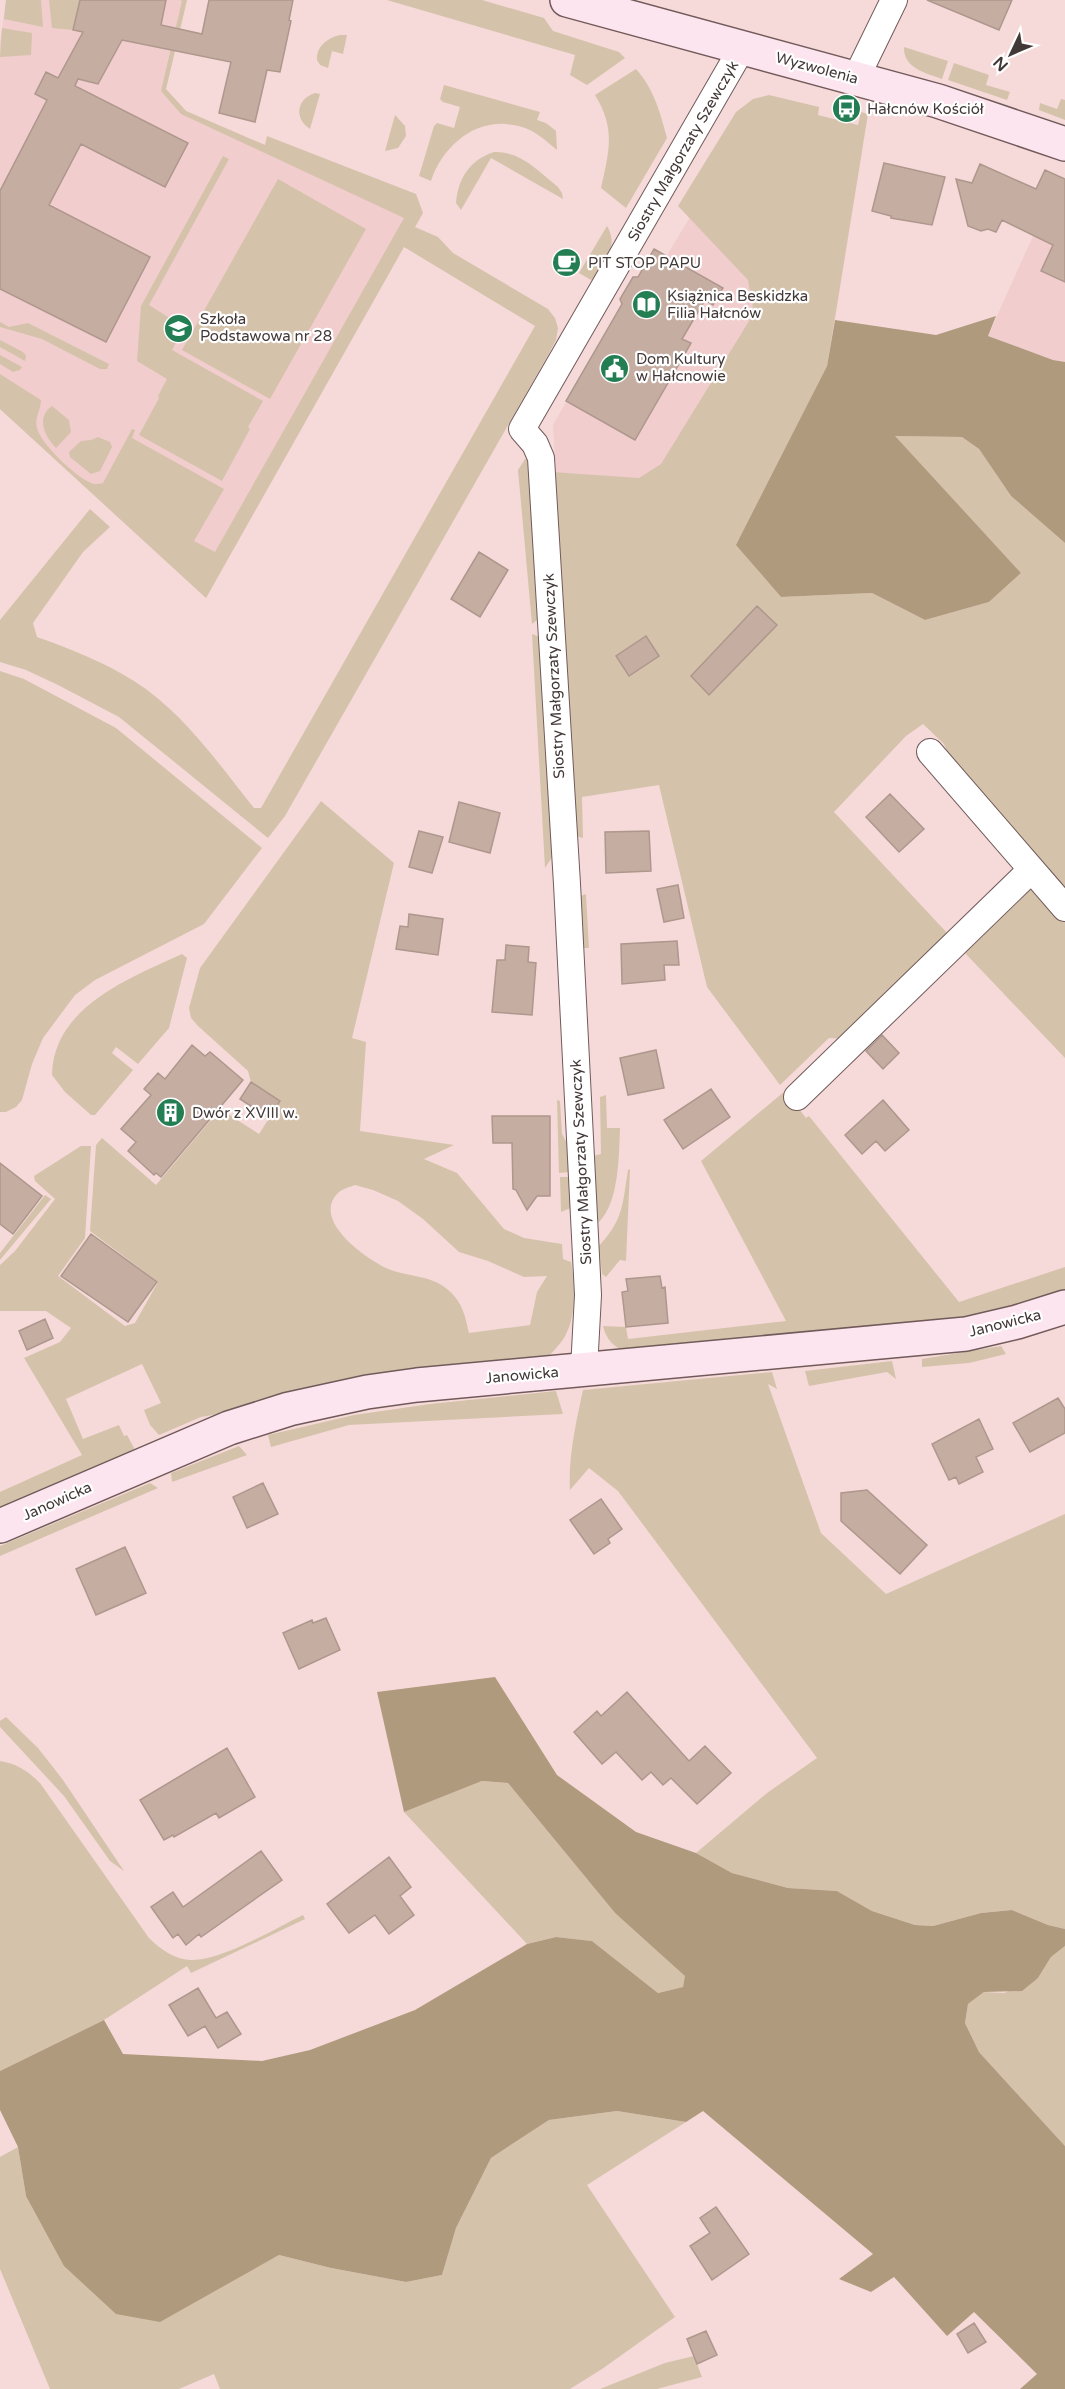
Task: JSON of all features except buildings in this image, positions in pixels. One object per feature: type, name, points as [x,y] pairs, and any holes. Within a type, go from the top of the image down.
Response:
[{"type":"street","name":"Wyzwolenia","points":[[567,0],[988,116],[1065,144]]},
{"type":"street","points":[[856,78],[894,0]]},
{"type":"street","name":"Siostry Małgorzaty Szewczyk","points":[[584,1369],[588,1295],[566,862],[541,458],[535,444],[522,429],[742,48]]},
{"type":"street","points":[[930,752],[1065,908]]},
{"type":"street","points":[[797,1097],[1031,870]]},
{"type":"street","name":"Janowicka","points":[[0,1526],[219,1432],[289,1408],[367,1392],[417,1385],[966,1334],[1017,1322],[1065,1307]]},
{"type":"shaded area","name":"Szkoła Podstawowa nr 28","points":[[6,0],[187,0],[166,89],[186,111],[423,213],[206,598],[0,409],[0,43]]},
{"type":"shaded area","points":[[6,0],[41,0],[43,27],[4,19]]},
{"type":"shaded area","points":[[49,0],[80,0],[73,30],[52,28]]},
{"type":"shaded area","points":[[180,0],[187,0],[166,89],[186,111],[265,145],[267,136],[416,194],[423,213],[415,227],[438,237],[453,253],[548,309],[555,318],[558,328],[556,340],[547,357],[285,816],[268,838],[119,717],[26,670],[0,662],[0,620],[90,509],[110,527],[83,552],[33,623],[37,637],[99,662],[123,674],[152,694],[199,739],[254,808],[261,808],[535,326],[404,247],[206,598],[0,409],[0,374],[41,400],[36,421],[44,442],[75,473],[91,483],[103,483],[132,429],[135,430],[132,438],[224,489],[194,541],[215,552],[404,218],[181,114],[161,91],[182,1]]},
{"type":"shaded area","points":[[387,0],[482,0],[544,18],[553,31],[619,52],[625,58],[587,85],[570,75],[575,55]]},
{"type":"shaded area","points":[[2,28],[32,33],[31,55],[0,57]]},
{"type":"shaded area","points":[[347,35],[343,54],[332,51],[328,68],[320,65],[317,60],[318,51],[331,38]]},
{"type":"shaded area","points":[[904,47],[948,61],[942,79],[922,72],[911,65],[907,60]]},
{"type":"shaded area","points":[[954,63],[989,75],[986,85],[1010,92],[1007,100],[948,80]]},
{"type":"shaded area","points":[[636,69],[652,93],[667,138],[626,208],[601,188],[609,140],[606,119],[595,95]]},
{"type":"shaded area","points":[[444,85],[540,112],[537,120],[546,123],[556,131],[557,150],[541,137],[522,127],[507,124],[492,125],[478,128],[454,144],[437,167],[431,181],[419,176],[434,126],[437,123],[454,128],[460,107],[440,99]]},
{"type":"shaded area","points":[[315,93],[320,94],[310,129],[301,120],[299,110],[304,100]]},
{"type":"shaded area","points":[[769,95],[819,107],[818,115],[858,125],[861,112],[868,114],[827,366],[737,545],[781,597],[872,593],[925,620],[989,602],[1021,573],[894,436],[962,437],[979,449],[1011,496],[1065,543],[1065,897],[1038,869],[954,770],[944,744],[923,724],[906,736],[834,812],[949,935],[1016,871],[936,773],[942,773],[1019,866],[1021,873],[845,1039],[829,1038],[780,1085],[707,987],[659,785],[582,797],[583,838],[576,836],[552,472],[639,478],[661,464],[754,313],[748,280],[678,206],[736,112],[753,99]]},
{"type":"shaded area","points":[[1061,99],[1065,100],[1065,120],[1039,110],[1040,103],[1057,109]]},
{"type":"shaded area","points":[[395,115],[405,126],[406,136],[398,148],[385,151]]},
{"type":"shaded area","points":[[739,137],[862,152],[835,320],[568,681],[553,425],[622,304],[620,299],[633,277],[638,277],[654,249],[667,255]]},
{"type":"shaded area","points":[[494,152],[513,155],[529,163],[558,187],[563,199],[491,158],[461,210],[456,203],[463,178],[472,165]]},
{"type":"shaded area","points":[[223,156],[229,159],[149,305],[184,327],[172,350],[263,401],[222,481],[139,435],[167,379],[137,361],[141,306]]},
{"type":"shaded area","points":[[1060,176],[1065,179],[1065,362],[1053,360],[988,336]]},
{"type":"shaded area","points":[[278,179],[366,229],[270,399],[182,350]]},
{"type":"shaded area","points":[[607,226],[612,240],[609,253],[595,278],[591,280],[579,273]]},
{"type":"shaded area","points":[[996,316],[988,336],[1053,360],[1065,362],[1065,543],[1011,496],[979,449],[962,437],[895,436],[1021,573],[989,602],[925,620],[872,593],[781,597],[736,545],[827,366],[835,320],[936,335]]},
{"type":"shaded area","points":[[0,322],[9,327],[28,323],[109,364],[107,369],[100,369],[42,339],[0,327]]},
{"type":"shaded area","points":[[0,340],[23,352],[26,356],[25,361],[0,347]]},
{"type":"shaded area","points":[[0,355],[22,367],[13,372],[0,364]]},
{"type":"shaded area","points":[[52,406],[69,420],[71,432],[56,448],[45,432],[43,421],[47,410]]},
{"type":"shaded area","points":[[98,437],[110,442],[112,447],[100,471],[91,474],[70,457],[69,452],[81,441]]},
{"type":"shaded area","points":[[525,459],[530,460],[541,617],[532,624],[518,470]]},
{"type":"shaded area","points":[[532,634],[543,638],[554,854],[545,868]]},
{"type":"shaded area","points":[[0,671],[24,679],[116,728],[262,848],[204,924],[95,980],[75,995],[43,1038],[32,1064],[22,1100],[16,1107],[6,1112],[0,1112]]},
{"type":"shaded area","points":[[321,801],[394,863],[352,1038],[366,1042],[360,1131],[454,1145],[424,1159],[457,1173],[504,1229],[524,1238],[562,1244],[563,1259],[571,1262],[573,1279],[574,1298],[570,1325],[563,1339],[547,1358],[201,1417],[159,1435],[150,1425],[144,1410],[161,1403],[142,1364],[66,1399],[83,1439],[119,1425],[124,1436],[127,1435],[134,1448],[133,1454],[0,1512],[0,1492],[82,1455],[24,1358],[60,1342],[71,1328],[46,1311],[0,1311],[0,1265],[15,1251],[55,1199],[35,1181],[34,1176],[81,1146],[91,1146],[85,1238],[58,1276],[125,1326],[135,1323],[158,1282],[90,1231],[96,1145],[102,1138],[156,1185],[210,1121],[228,1114],[259,1134],[280,1101],[251,1082],[248,1071],[191,1018],[189,1008],[200,968]],"holes":[[[355,1185],[398,1201],[423,1219],[459,1252],[488,1261],[524,1277],[547,1276],[537,1292],[530,1325],[469,1333],[459,1303],[441,1284],[386,1268],[354,1247],[336,1226],[331,1215],[331,1204],[338,1193]]]},
{"type":"shaded area","points":[[1029,888],[1036,889],[1065,918],[1065,1058],[965,953],[924,992],[923,984]]},
{"type":"shaded area","points":[[586,894],[589,948],[580,948],[578,897]]},
{"type":"shaded area","points":[[182,954],[187,958],[169,1028],[138,1064],[116,1047],[112,1053],[133,1070],[95,1115],[91,1115],[65,1092],[52,1075],[56,1051],[65,1031],[80,1013],[98,998],[140,973]]},
{"type":"shaded area","points":[[785,1091],[806,1118],[809,1116],[959,1302],[1065,1267],[1065,1294],[955,1323],[627,1352],[614,1345],[608,1339],[603,1326],[626,1327],[628,1339],[786,1321],[701,1161]]},
{"type":"shaded area","points":[[606,1095],[607,1128],[620,1128],[619,1151],[617,1178],[611,1203],[599,1222],[596,1221],[593,1156],[601,1154],[600,1097]]},
{"type":"shaded area","points":[[557,1100],[560,1101],[562,1134],[567,1143],[570,1172],[559,1173]]},
{"type":"shaded area","points":[[630,1169],[626,1261],[620,1260],[606,1277],[602,1274],[599,1246],[618,1219]]},
{"type":"shaded area","points":[[560,1177],[571,1177],[573,1207],[561,1212]]},
{"type":"shaded area","points":[[45,1195],[51,1199],[0,1260],[0,1253]]},
{"type":"shaded area","points":[[1001,1346],[1006,1354],[969,1363],[922,1367],[922,1359]]},
{"type":"shaded area","points":[[892,1361],[896,1379],[887,1372],[809,1386],[805,1371]]},
{"type":"shaded area","points":[[772,1372],[777,1389],[768,1384],[821,1533],[886,1594],[1065,1514],[1065,1929],[1048,1925],[1012,1910],[981,1913],[933,1926],[915,1925],[872,1911],[837,1891],[788,1888],[732,1873],[696,1853],[767,1793],[817,1758],[618,1491],[589,1468],[570,1490],[573,1440],[583,1390]]},
{"type":"shaded area","points":[[556,1391],[563,1414],[349,1425],[271,1447],[268,1435],[354,1415],[430,1404]]},
{"type":"shaded area","points":[[239,1446],[247,1455],[172,1482],[171,1473]]},
{"type":"shaded area","points":[[150,1483],[158,1488],[0,1556],[0,1546]]},
{"type":"shaded area","points":[[495,1677],[557,1775],[636,1832],[696,1853],[732,1873],[788,1888],[837,1891],[872,1911],[915,1925],[933,1926],[981,1913],[1012,1910],[1048,1925],[1065,1929],[1065,1946],[1051,1957],[1038,1978],[1022,1991],[984,1992],[968,2004],[965,2023],[979,2052],[1065,2146],[1065,2389],[1020,2389],[1037,2374],[974,2312],[947,2336],[894,2277],[871,2292],[839,2279],[873,2254],[703,2111],[686,2122],[617,2111],[549,2120],[491,2158],[456,2228],[442,2275],[406,2282],[331,2268],[279,2255],[160,2322],[116,2314],[64,2266],[26,2196],[18,2147],[0,2110],[0,2071],[104,2020],[123,2054],[262,2061],[310,2050],[415,2010],[527,1944],[556,1937],[592,1941],[658,1993],[683,1987],[685,1976],[615,1913],[508,1783],[482,1781],[404,1812],[377,1692]]},
{"type":"shaded area","points":[[6,1717],[38,1748],[63,1780],[124,1871],[110,1861],[64,1796],[0,1727],[0,1721]]},
{"type":"shaded area","points":[[0,1761],[22,1768],[40,1783],[149,1938],[173,1956],[190,1960],[217,1956],[303,1915],[305,1919],[191,1973],[187,1966],[104,2020],[0,2071]]},
{"type":"shaded area","points":[[482,1781],[508,1783],[615,1913],[686,1976],[683,1987],[658,1993],[592,1941],[556,1937],[527,1944],[404,1812]]},
{"type":"shaded area","points":[[1065,1946],[1065,2146],[979,2052],[965,2023],[968,2004],[984,1992],[1004,1993],[1038,1978],[1051,1957]]},
{"type":"shaded area","points":[[617,2111],[686,2122],[587,2185],[675,2317],[570,2389],[220,2389],[214,2374],[179,2389],[50,2389],[0,2269],[0,2157],[18,2147],[26,2196],[226,2283],[279,2255],[331,2268],[406,2282],[442,2275],[456,2228],[491,2158],[549,2120]]},
{"type":"shaded area","points":[[694,2356],[702,2377],[657,2389],[600,2389],[665,2363]]},
{"type":"place","name":"Hałcnów Kościół","points":[[846,109]]},
{"type":"place","name":"PIT STOP PAPU","points":[[567,263]]},
{"type":"place","name":"Książnica Beskidzka Filia Hałcnów","points":[[646,305]]},
{"type":"place","name":"Szkoła Podstawowa nr 28","points":[[179,328]]},
{"type":"place","name":"Dom Kultury w Hałcnowie","points":[[615,368]]},
{"type":"place","name":"Dwór z XVIII w.","points":[[171,1113]]}]
